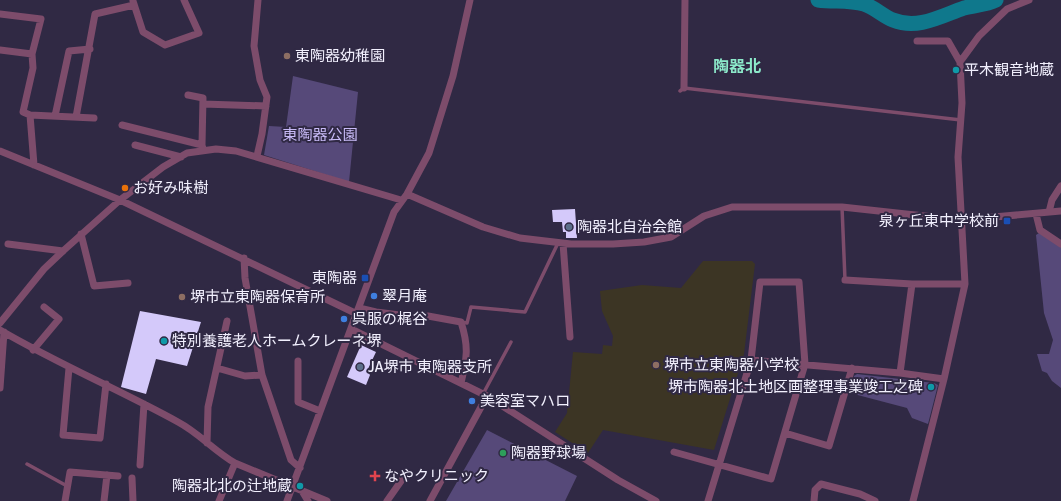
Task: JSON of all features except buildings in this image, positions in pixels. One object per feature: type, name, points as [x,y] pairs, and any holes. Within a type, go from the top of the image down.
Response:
[{"type":"street","points":[[76,117],[90,49],[95,14],[134,2],[143,32],[165,45],[199,33],[184,0]]},
{"type":"street","points":[[257,156],[266,106],[266,96],[260,80],[254,46],[258,0]]},
{"type":"street","points":[[287,501],[294,487],[320,411],[394,212],[401,200],[407,194],[429,153],[453,76],[470,0]]},
{"type":"street","points":[[682,89],[685,0]]},
{"type":"street","points":[[960,62],[979,36],[1007,9],[1029,0]]},
{"type":"street","points":[[0,14],[41,19],[32,54],[33,68],[23,112],[30,115],[94,118]]},
{"type":"street","points":[[913,501],[944,379],[965,284],[958,157],[962,103],[960,62],[948,40],[917,41]]},
{"type":"street","points":[[55,116],[69,51],[90,49]]},
{"type":"street","points":[[0,50],[32,54]]},
{"type":"street","points":[[188,95],[203,98],[203,148]]},
{"type":"street","points":[[203,104],[266,106]]},
{"type":"street","points":[[30,115],[34,165]]},
{"type":"street","points":[[122,125],[203,148],[236,151],[257,156],[401,200]]},
{"type":"street","points":[[135,145],[181,157]]},
{"type":"street","points":[[0,324],[44,269],[120,200],[163,167],[187,153],[203,148]]},
{"type":"street","points":[[0,151],[120,200],[358,311],[423,318],[428,316],[461,322],[465,335],[467,358],[461,383]]},
{"type":"street","points":[[1049,212],[1052,200],[1061,186]]},
{"type":"street","points":[[407,194],[483,227],[520,238],[560,243],[613,244],[644,242],[671,237],[704,216],[732,207],[842,207],[961,220],[1061,211]]},
{"type":"street","points":[[1036,214],[1040,230],[1061,244]]},
{"type":"street","points":[[81,234],[94,286],[128,283]]},
{"type":"street","points":[[560,243],[570,337]]},
{"type":"street","points":[[8,244],[63,251]]},
{"type":"street","points":[[244,258],[245,278],[262,376],[291,460],[300,468]]},
{"type":"street","points":[[845,280],[912,284],[965,284]]},
{"type":"street","points":[[674,452],[719,465],[771,479],[804,364],[799,282],[760,282],[751,360],[719,465],[708,501]]},
{"type":"street","points":[[900,373],[912,284]]},
{"type":"street","points":[[33,350],[59,319],[44,307]]},
{"type":"street","points":[[207,443],[208,407],[227,321]]},
{"type":"street","points":[[351,329],[485,395],[618,480],[656,501]]},
{"type":"street","points":[[0,388],[2,331],[33,350],[106,384],[180,423],[207,443],[220,455],[235,463],[328,501]]},
{"type":"street","points":[[751,360],[852,368],[944,379]]},
{"type":"street","points":[[298,361],[298,402],[320,411]]},
{"type":"street","points":[[69,368],[63,435],[100,438],[106,384]]},
{"type":"street","points":[[217,368],[245,376],[262,376]]},
{"type":"street","points":[[785,433],[829,446],[852,368]]},
{"type":"street","points":[[430,501],[485,395]]},
{"type":"street","points":[[140,465],[144,404]]},
{"type":"street","points":[[219,501],[235,463]]},
{"type":"street","points":[[65,501],[70,472],[118,476]]},
{"type":"street","points":[[387,501],[406,474]]},
{"type":"street","points":[[104,501],[107,475]]},
{"type":"street","points":[[132,478],[133,501]]},
{"type":"street","points":[[814,501],[816,490],[821,484],[860,494],[875,501]]},
{"type":"street","points":[[302,491],[308,501]]},
{"type":"lane","points":[[682,89],[961,120]]},
{"type":"lane","points":[[842,207],[845,280]]},
{"type":"lane","points":[[461,322],[467,323],[471,307],[525,312],[560,243]]},
{"type":"lane","points":[[485,395],[510,342]]},
{"type":"lane","points":[[27,464],[68,486]]},
{"type":"shaded area","name":"堺市立東陶器小学校","points":[[703,261],[752,261],[755,264],[744,354],[714,450],[603,430],[588,453],[555,432],[567,413],[573,352],[602,354],[603,345],[612,346],[613,336],[602,311],[600,291],[642,285],[681,288]]},
{"type":"green space","name":"東陶器公園","points":[[293,76],[358,92],[349,182],[264,155],[269,126],[286,127]]},
{"type":"green space","points":[[1039,233],[1061,246],[1061,388],[1052,381],[1047,373],[1042,371],[1037,354],[1049,354],[1053,340],[1044,313],[1036,235]]},
{"type":"green space","points":[[857,374],[934,383],[938,385],[928,424],[912,418],[907,408],[850,393],[854,376]]},
{"type":"green space","name":"陶器野球場","points":[[487,430],[577,476],[565,501],[446,501]]},
{"type":"waterway","points":[[818,0],[864,4],[893,20],[902,23],[920,23],[929,21],[964,8],[996,0]]},
{"type":"place","name":"東陶器幼稚園","points":[[287,56]]},
{"type":"place","name":"平木観音地蔵","points":[[956,70]]},
{"type":"place","name":"お好み味樹","points":[[125,188]]},
{"type":"place","name":"泉ヶ丘東中学校前","points":[[1007,221]]},
{"type":"place","name":"陶器北自治会館","points":[[569,227]]},
{"type":"place","name":"東陶器","points":[[365,278]]},
{"type":"place","name":"翠月庵","points":[[374,296]]},
{"type":"place","name":"堺市立東陶器保育所","points":[[182,297]]},
{"type":"place","name":"呉服の梶谷","points":[[344,319]]},
{"type":"place","name":"特別養護老人ホームクレーネ堺","points":[[164,341]]},
{"type":"place","name":"堺市立東陶器小学校","points":[[656,365]]},
{"type":"place","name":"JA堺市 東陶器支所","points":[[360,367]]},
{"type":"place","name":"堺市陶器北土地区画整理事業竣工之碑","points":[[931,387]]},
{"type":"place","name":"美容室マハロ","points":[[472,401]]},
{"type":"place","name":"陶器野球場","points":[[503,453]]},
{"type":"place","name":"なやクリニック","points":[[375,476]]},
{"type":"place","name":"陶器北北の辻地蔵","points":[[300,486]]},
{"type":"district","name":"陶器北","points":[[737,67]]}]
